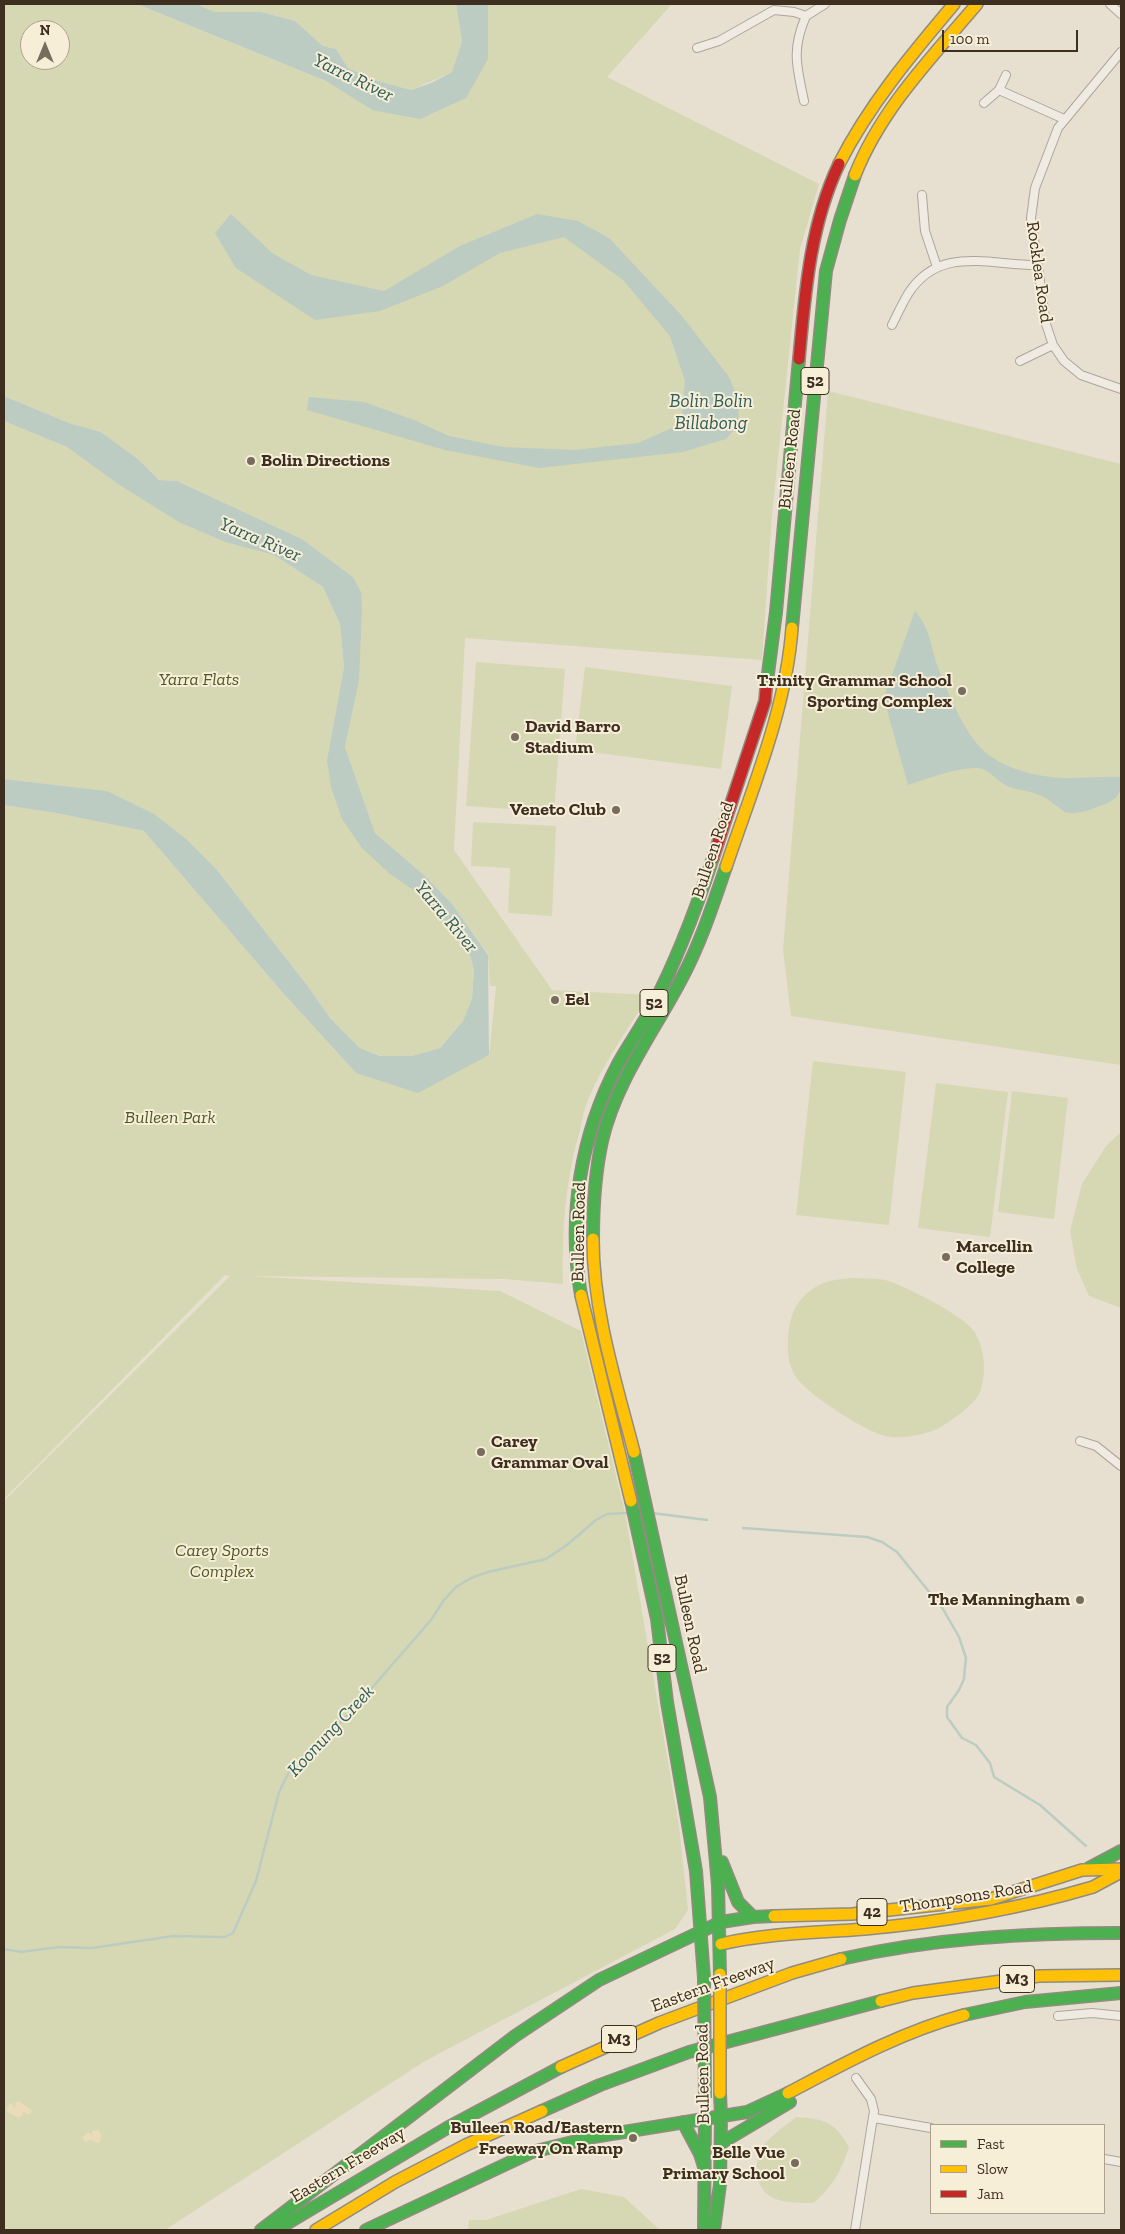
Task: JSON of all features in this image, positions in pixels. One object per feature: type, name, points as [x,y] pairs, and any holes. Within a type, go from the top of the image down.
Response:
[{"type":"main road","name":"Bulleen Road","points":[[704,2230],[705,2098],[702,1930],[691,1842],[667,1702],[657,1620],[644,1554],[581,1297],[576,1268],[574,1235],[581,1171],[588,1140],[603,1096],[618,1064],[653,1006],[691,925],[766,701],[806,282],[815,232],[827,192],[856,131],[904,64],[954,4]]},
{"type":"main road","name":"Bulleen Road","points":[[714,2230],[720,2184],[721,2143],[721,1922],[716,1845],[704,1769],[639,1473],[596,1294],[593,1265],[593,1201],[602,1141],[623,1083],[684,974],[705,929],[778,713],[787,675],[791,642],[797,560],[828,262],[836,228],[850,187],[872,139],[919,73],[977,4]]},
{"type":"main road","points":[[904,64],[900,72],[902,78],[908,79],[919,73]]},
{"type":"main road","points":[[716,1845],[735,1897],[753,1917]]},
{"type":"main road","name":"Thompsons Road","points":[[261,2230],[514,2036],[599,1980],[702,1930],[721,1922],[753,1917],[852,1914],[991,1899],[1082,1870],[1121,1851]]},
{"type":"main road","points":[[1082,1870],[1121,1871]]},
{"type":"main road","name":"Thompsons Road","points":[[721,1944],[740,1939],[893,1926],[984,1914],[1056,1899],[1093,1887],[1121,1871]]},
{"type":"main road","name":"Eastern Freeway","points":[[276,2230],[433,2135],[523,2086],[625,2036],[815,1966],[874,1953],[971,1940],[1074,1932],[1121,1933]]},
{"type":"main road","name":"M3","points":[[316,2230],[396,2182],[466,2145],[640,2069],[714,2044],[913,1993],[1039,1976],[1121,1975]]},
{"type":"main road","name":"M3","points":[[913,1993],[987,1985],[1040,1983],[1121,1992]]},
{"type":"main road","points":[[366,2230],[532,2152],[593,2137],[759,2108],[872,2049],[942,2021],[990,2008],[1080,1994],[1121,1992]]},
{"type":"main road","points":[[721,2143],[872,2049]]},
{"type":"main road","points":[[683,2122],[700,2154],[705,2170]]},
{"type":"street","points":[[804,101],[795,59],[799,32],[806,16],[825,4]]},
{"type":"street","points":[[1110,4],[1121,14]]},
{"type":"street","points":[[697,48],[719,42],[774,10],[794,12],[806,16]]},
{"type":"street","name":"Rocklea Road","points":[[1121,52],[1064,119],[1052,142],[1032,202],[1031,224],[1046,324],[1053,345],[1064,361],[1081,375],[1121,388]]},
{"type":"street","points":[[984,103],[999,90],[1006,75]]},
{"type":"street","points":[[999,90],[1064,119]]},
{"type":"street","points":[[922,194],[925,231],[937,267]]},
{"type":"street","points":[[892,325],[914,285],[937,267],[949,262],[969,260],[1036,265]]},
{"type":"street","points":[[1020,361],[1053,345]]},
{"type":"street","points":[[1080,1441],[1096,1446],[1121,1466]]},
{"type":"street","points":[[1058,2016],[1092,2013],[1121,2016]]},
{"type":"street","points":[[855,2230],[874,2118],[873,2103],[856,2078]]},
{"type":"street","points":[[874,2118],[930,2128]]},
{"type":"street","points":[[1105,2159],[1121,2162]]},
{"type":"green space","points":[[4,4],[137,4],[326,81],[372,110],[488,59],[488,4],[672,4],[607,77],[819,184],[800,249],[772,515],[762,660],[465,638],[454,850],[552,990],[649,995],[608,1059],[585,1108],[568,1187],[563,1244],[563,1284],[505,1279],[248,1276],[500,1291],[581,1331],[625,1513],[679,1826],[688,1910],[675,1929],[425,2061],[165,2230],[4,2230],[4,1501],[230,1276],[225,1275],[4,1499],[4,805],[56,813],[144,831],[283,993],[356,1073],[489,1056],[496,986],[490,986],[488,954],[453,905],[424,875],[375,833],[345,747],[359,681],[353,577],[302,539],[177,481],[159,480],[138,459],[101,432],[69,423],[4,396]]},
{"type":"green space","points":[[196,4],[456,4],[462,41],[452,72],[411,90],[378,81],[348,68],[336,49],[323,46],[295,21],[261,12],[215,12]]},
{"type":"green space","name":"Trinity Grammar School Sporting Complex","points":[[828,391],[1121,464],[1121,1065],[791,1016],[783,950]]},
{"type":"green space","name":"Yarra Flats","points":[[4,421],[67,447],[120,485],[228,543],[274,555],[323,587],[340,624],[344,667],[327,760],[390,874],[420,895],[468,948],[474,970],[472,999],[463,1021],[440,1048],[412,1056],[381,1056],[360,1048],[330,1018],[307,985],[217,870],[107,791],[4,779]]},
{"type":"green space","name":"David Barro Stadium","points":[[476,662],[565,669],[554,812],[466,806]]},
{"type":"green space","points":[[585,667],[732,686],[721,769],[575,750]]},
{"type":"green space","points":[[473,822],[556,826],[552,916],[508,913],[510,868],[471,866]]},
{"type":"green space","points":[[813,1061],[906,1072],[889,1225],[796,1215]]},
{"type":"green space","points":[[936,1083],[1008,1092],[990,1237],[918,1228]]},
{"type":"green space","points":[[1012,1091],[1068,1098],[1054,1219],[998,1212]]},
{"type":"green space","points":[[1121,1132],[1121,1308],[1089,1296],[1077,1269],[1070,1231],[1082,1184],[1106,1146]]},
{"type":"green space","points":[[854,1278],[885,1280],[905,1288],[932,1301],[958,1317],[973,1330],[980,1344],[984,1360],[984,1377],[977,1397],[959,1415],[932,1431],[908,1437],[886,1436],[864,1427],[837,1411],[811,1392],[795,1376],[790,1363],[788,1343],[793,1312],[797,1305],[815,1287],[835,1280]]},
{"type":"green space","points":[[796,2117],[827,2123],[844,2138],[849,2147],[836,2177],[827,2190],[814,2203],[788,2202],[772,2197],[761,2187],[758,2178],[757,2163],[762,2148],[773,2135]]},
{"type":"green space","points":[[581,2189],[624,2197],[660,2230],[468,2230],[469,2220],[486,2220]]},
{"type":"sand","points":[[18,2101],[32,2110],[30,2115],[23,2112],[23,2115],[19,2118],[7,2112],[7,2106],[12,2103],[15,2108],[15,2103]]},
{"type":"sand","points":[[98,2130],[101,2134],[100,2142],[97,2143],[91,2140],[85,2142],[82,2137],[88,2132],[93,2135],[92,2131]]},
{"type":"water","name":"Yarra River","points":[[137,4],[196,4],[215,12],[261,12],[295,21],[323,46],[336,49],[348,68],[378,81],[411,90],[431,83],[452,72],[462,41],[456,4],[488,4],[488,59],[466,98],[420,119],[372,110],[326,81]]},
{"type":"water","name":"Bolin Bolin Billabong","points":[[231,214],[272,253],[311,275],[384,291],[460,246],[537,214],[578,221],[609,238],[682,316],[729,377],[739,401],[738,425],[726,439],[683,452],[539,468],[445,450],[307,410],[309,397],[364,402],[414,420],[449,436],[503,447],[574,450],[638,443],[681,424],[685,381],[670,336],[623,280],[564,237],[500,253],[443,286],[380,311],[315,320],[236,268],[215,233]]},
{"type":"water","name":"Yarra River","points":[[4,396],[69,423],[101,432],[138,459],[159,480],[177,481],[302,539],[353,577],[361,592],[362,608],[359,681],[345,747],[375,833],[424,875],[453,905],[488,955],[489,1055],[418,1093],[356,1073],[283,993],[144,831],[56,813],[4,805],[4,779],[107,791],[154,814],[186,839],[217,870],[307,985],[330,1018],[360,1048],[380,1056],[412,1056],[440,1048],[463,1021],[472,999],[474,970],[468,948],[420,895],[390,874],[362,848],[342,819],[331,787],[327,760],[344,667],[340,624],[323,587],[274,555],[228,543],[179,522],[118,484],[67,447],[4,421]]},
{"type":"water","points":[[915,611],[928,632],[936,662],[956,710],[973,739],[988,755],[1021,771],[1057,778],[1121,777],[1118,795],[1108,803],[1089,810],[1069,813],[1044,797],[1007,786],[982,769],[975,768],[945,773],[908,785],[887,710],[885,694]]},
{"type":"waterway","name":"Koonung Creek","points":[[4,1949],[21,1952],[59,1947],[92,1948],[173,1936],[225,1937],[233,1933],[256,1881],[279,1792],[290,1770],[351,1712],[431,1620],[444,1600],[456,1587],[471,1578],[488,1572],[546,1559],[567,1545],[596,1520],[607,1514],[629,1513]]},
{"type":"waterway","name":"Koonung Creek","points":[[652,1513],[707,1520]]},
{"type":"waterway","name":"Koonung Creek","points":[[743,1528],[867,1537],[882,1542],[897,1552],[943,1609],[959,1637],[966,1658],[964,1679],[947,1707],[947,1717],[962,1738],[976,1745],[990,1763],[994,1777],[1040,1805],[1086,1846]]},
{"type":"traffic: fast","points":[[792,628],[826,271],[855,175]]},
{"type":"traffic: fast","points":[[766,689],[776,612],[799,359]]},
{"type":"traffic: fast","points":[[581,1295],[576,1235],[580,1176],[586,1147],[605,1091],[671,969],[713,858]]},
{"type":"traffic: fast","points":[[593,1239],[596,1177],[608,1119],[627,1076],[690,961],[707,921],[726,867]]},
{"type":"traffic: fast","points":[[634,1452],[710,1797],[718,1885],[720,1974]]},
{"type":"traffic: fast","points":[[631,1501],[657,1619],[667,1702],[696,1871],[704,1978]]},
{"type":"traffic: fast","points":[[1089,1868],[1121,1851]]},
{"type":"traffic: fast","points":[[722,1862],[738,1902],[753,1917]]},
{"type":"traffic: fast","points":[[261,2230],[515,2036],[599,1980],[721,1922],[774,1916]]},
{"type":"traffic: fast","points":[[841,1959],[910,1946],[980,1938],[1121,1933]]},
{"type":"traffic: fast","points":[[704,1978],[705,2098]]},
{"type":"traffic: fast","points":[[964,2015],[1025,2002],[1121,1993]]},
{"type":"traffic: fast","points":[[542,2111],[600,2085],[689,2052],[881,2001]]},
{"type":"traffic: fast","points":[[276,2230],[447,2128],[561,2067]]},
{"type":"traffic: fast","points":[[720,2093],[721,2116]]},
{"type":"traffic: fast","points":[[366,2230],[532,2152],[593,2137],[747,2112],[788,2093]]},
{"type":"traffic: fast","points":[[721,2143],[790,2102]]},
{"type":"traffic: fast","points":[[714,2230],[720,2184],[721,2116]]},
{"type":"traffic: fast","points":[[704,2230],[705,2118]]},
{"type":"traffic: fast","points":[[683,2122],[700,2154],[705,2170]]},
{"type":"traffic: slow","points":[[839,164],[877,101],[954,4]]},
{"type":"traffic: slow","points":[[855,175],[866,151],[893,106],[925,64],[977,4]]},
{"type":"traffic: slow","points":[[726,867],[757,779],[775,719],[789,659],[792,628]]},
{"type":"traffic: slow","points":[[593,1239],[594,1266],[601,1320],[634,1452]]},
{"type":"traffic: slow","points":[[581,1295],[631,1501]]},
{"type":"traffic: slow","points":[[774,1916],[852,1914],[991,1899],[1082,1870],[1121,1869]]},
{"type":"traffic: slow","points":[[1093,1887],[1121,1872]]},
{"type":"traffic: slow","points":[[721,1944],[775,1935],[923,1923],[1009,1908],[1093,1887]]},
{"type":"traffic: slow","points":[[561,2067],[659,2023],[792,1973],[841,1959]]},
{"type":"traffic: slow","points":[[720,1974],[720,2093]]},
{"type":"traffic: slow","points":[[881,2001],[913,1993],[1039,1976],[1121,1975]]},
{"type":"traffic: slow","points":[[788,2093],[896,2039],[964,2015]]},
{"type":"traffic: slow","points":[[316,2230],[395,2182],[466,2145],[542,2111]]},
{"type":"traffic: jam","points":[[799,359],[810,260],[815,235],[829,187],[839,164]]},
{"type":"traffic: jam","points":[[713,858],[765,701],[766,689]]},
{"type":"place","name":"Bolin Directions","points":[[251,461]]},
{"type":"place","name":"Trinity Grammar School Sporting Complex","points":[[962,691]]},
{"type":"place","name":"David Barro Stadium","points":[[515,737]]},
{"type":"place","name":"Veneto Club","points":[[616,810]]},
{"type":"place","name":"Eel","points":[[555,1000]]},
{"type":"place","name":"Marcellin College","points":[[946,1257]]},
{"type":"place","name":"Carey Grammar Oval","points":[[481,1452]]},
{"type":"place","name":"The Manningham","points":[[1080,1600]]},
{"type":"place","name":"Bulleen Road/Eastern Freeway On Ramp","points":[[633,2138]]},
{"type":"place","name":"Belle Vue Primary School","points":[[795,2163]]},
{"type":"park label","name":"Bulleen Park","points":[[170,1118]]},
{"type":"park label","name":"Carey Sports Complex","points":[[222,1561]]}]
